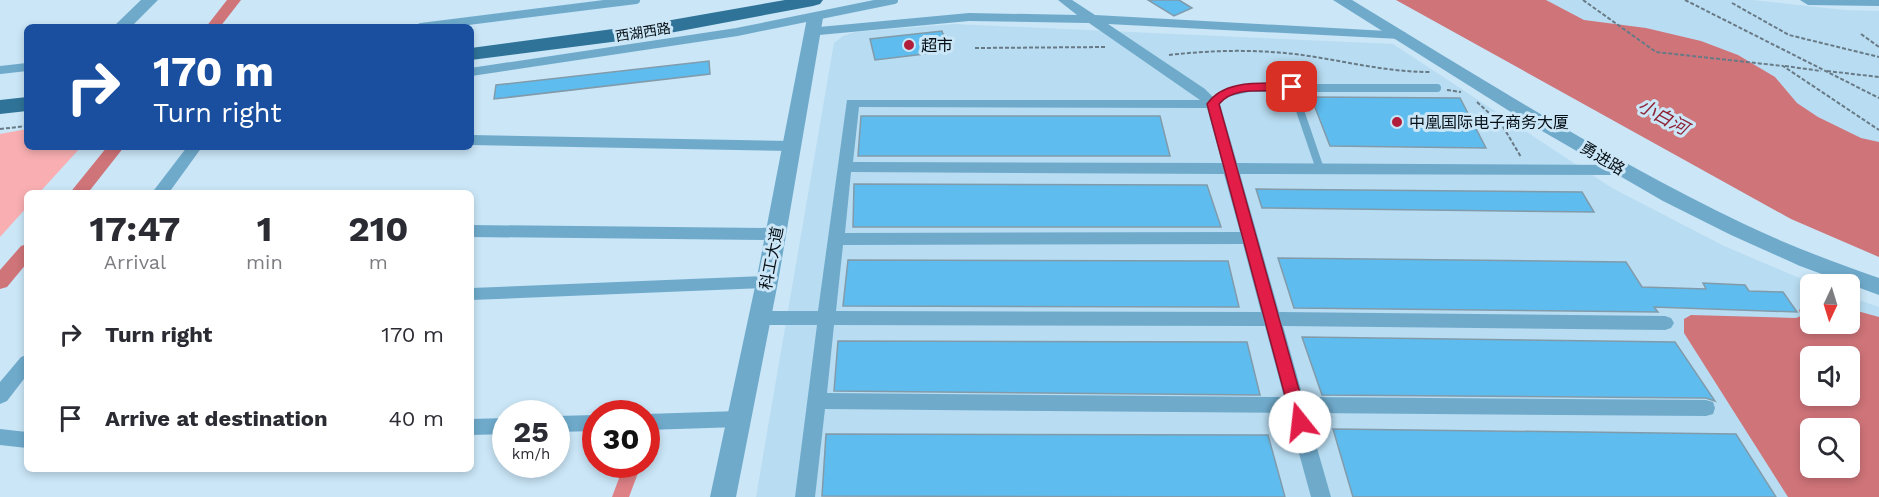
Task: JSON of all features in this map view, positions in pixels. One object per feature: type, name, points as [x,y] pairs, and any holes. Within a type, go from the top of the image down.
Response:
[{"type":"main road","name":"西湖西路","points":[[474,40],[607,23],[747,0]]},
{"type":"main road","name":"西湖西路","points":[[474,54],[641,32],[748,14],[816,16]]},
{"type":"main road","points":[[0,90],[24,88]]},
{"type":"main road","points":[[0,107],[24,104]]},
{"type":"street","points":[[125,24],[150,0]]},
{"type":"street","points":[[1064,0],[1200,92],[1213,104],[1294,403],[1322,497]]},
{"type":"street","name":"勇进路","points":[[1341,0],[1622,170],[1770,244],[1879,287]]},
{"type":"street","points":[[1808,0],[1879,1]]},
{"type":"street","points":[[816,16],[1091,19],[1400,35]]},
{"type":"street","name":"科工大道","points":[[723,497],[767,282],[816,16]]},
{"type":"street","points":[[805,497],[852,103],[1213,104]]},
{"type":"street","points":[[474,140],[792,146]]},
{"type":"street","points":[[162,190],[193,150]]},
{"type":"street","points":[[845,167],[1622,170]]},
{"type":"street","points":[[474,231],[776,234]]},
{"type":"street","points":[[835,239],[1249,238]]},
{"type":"street","points":[[474,294],[767,282]]},
{"type":"street","points":[[759,318],[1271,319],[1665,323]]},
{"type":"street","points":[[0,396],[24,366]]},
{"type":"street","points":[[817,401],[1706,408]]},
{"type":"street","points":[[660,422],[739,419]]},
{"type":"street","points":[[474,427],[492,426]]},
{"type":"street","points":[[0,437],[24,440]]},
{"type":"lane","points":[[445,24],[636,0]]},
{"type":"lane","points":[[474,72],[672,44],[894,0]]},
{"type":"lane","points":[[0,70],[24,68]]},
{"type":"lane","points":[[1292,87],[1320,169]]},
{"type":"lane","points":[[1213,104],[1220,95],[1234,89],[1437,88]]},
{"type":"path","points":[[1583,0],[1656,52],[1879,77]]},
{"type":"path","points":[[1684,0],[1879,98]]},
{"type":"path","points":[[1732,3],[1789,35],[1879,57]]},
{"type":"path","points":[[1862,34],[1879,47]]},
{"type":"path","points":[[975,48],[1104,47],[1126,42]]},
{"type":"path","points":[[1149,58],[1207,51],[1249,50],[1304,55],[1385,71],[1459,71]]},
{"type":"path","points":[[1783,66],[1879,130]]},
{"type":"path","points":[[1437,88],[1467,94]]},
{"type":"path","points":[[1476,99],[1502,125],[1528,169]]},
{"type":"path","points":[[0,129],[24,126]]},
{"type":"shaded area","points":[[1475,0],[1752,0],[1844,10],[1879,11],[1879,198]]},
{"type":"shaded area","points":[[954,24],[1393,44],[1612,188],[1724,246],[1800,278],[1800,334],[1860,334],[1860,300],[1879,307],[1879,497],[756,497],[834,43],[843,36],[855,32]]},
{"type":"shaded area","points":[[24,130],[24,150],[78,150],[42,190],[24,190],[24,210],[0,237],[0,134]]},
{"type":"shaded area","points":[[619,478],[636,478],[629,497],[612,497]]},
{"type":"water","name":"小白河","points":[[1396,0],[1546,0],[1584,20],[1646,28],[1701,41],[1738,55],[1775,77],[1797,103],[1818,117],[1861,138],[1879,142],[1879,257],[1791,219]]},
{"type":"water","points":[[1860,312],[1879,317],[1879,497],[1788,497],[1684,333],[1684,319],[1691,315],[1800,316],[1800,334],[1860,334]]},
{"type":"building","points":[[1148,0],[1179,0],[1192,8],[1174,16]]},
{"type":"building","name":"超市","points":[[942,31],[949,51],[875,60],[870,39]]},
{"type":"building","points":[[709,61],[710,74],[494,99],[496,85]]},
{"type":"building","name":"中凰国际电子商务大厦","points":[[1311,97],[1460,98],[1486,148],[1330,146]]},
{"type":"building","points":[[861,116],[1160,116],[1170,156],[858,156]]},
{"type":"building","points":[[854,184],[1207,185],[1221,227],[853,227]]},
{"type":"building","points":[[1256,189],[1582,192],[1594,212],[1262,208]]},
{"type":"building","points":[[1278,258],[1626,262],[1642,287],[1706,289],[1703,283],[1745,285],[1749,291],[1783,292],[1797,312],[1654,307],[1658,312],[1294,308]]},
{"type":"building","points":[[848,260],[1228,261],[1239,307],[843,306]]},
{"type":"building","points":[[1302,337],[1675,342],[1715,401],[1706,398],[1322,395]]},
{"type":"building","points":[[838,341],[1247,342],[1260,395],[834,391]]},
{"type":"building","points":[[1333,429],[1736,434],[1776,497],[1353,497]]},
{"type":"building","points":[[826,434],[1268,435],[1285,497],[822,496]]},
{"type":"waterway","points":[[215,24],[234,0]]},
{"type":"waterway","points":[[80,190],[114,150]]},
{"type":"waterway","points":[[0,282],[24,254]]},
{"type":"place","name":"超市","points":[[909,45]]},
{"type":"place","name":"中凰国际电子商务大厦","points":[[1397,122]]},
{"type":"route","points":[[1292,87],[1234,89],[1220,95],[1213,104],[1300,422]]}]
